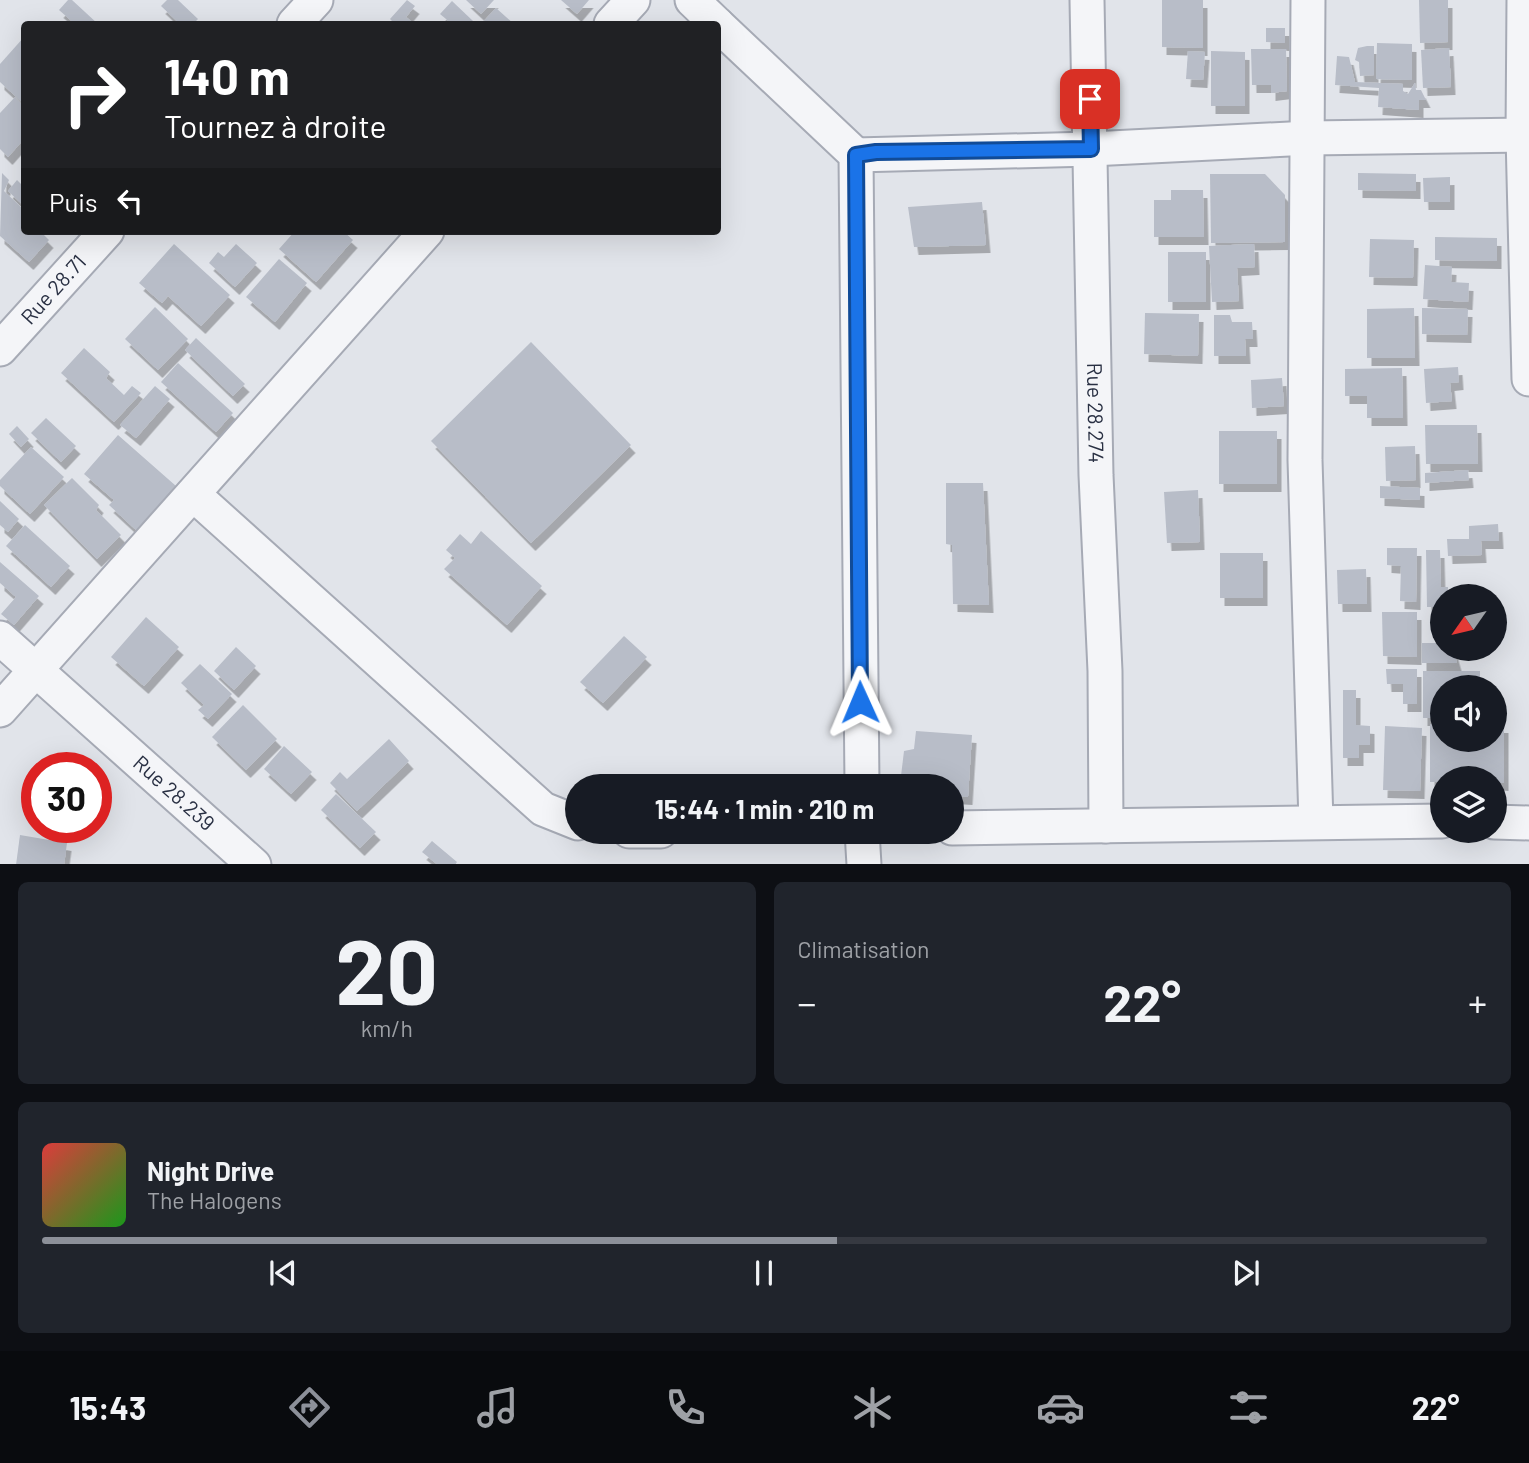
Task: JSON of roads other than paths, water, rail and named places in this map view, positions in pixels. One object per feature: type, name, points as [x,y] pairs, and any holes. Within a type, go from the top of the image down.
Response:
[{"type":"street","points":[[297,21],[316,0]]},
{"type":"street","points":[[614,21],[633,0]]},
{"type":"street","points":[[692,0],[713,21]]},
{"type":"street","name":"Rue 28.274","points":[[1087,0],[1096,475],[1105,671],[1106,826]]},
{"type":"street","points":[[1308,0],[1305,460],[1316,822]]},
{"type":"street","points":[[1524,0],[1529,379]]},
{"type":"street","points":[[721,29],[856,155],[862,774]]},
{"type":"street","points":[[856,155],[876,152],[1091,149],[1309,138],[1526,135]]},
{"type":"street","name":"Rue 28.71","points":[[0,349],[103,235]]},
{"type":"street","points":[[0,710],[423,235]]},
{"type":"street","points":[[193,494],[543,809],[565,818]]},
{"type":"street","name":"Rue 28.239","points":[[0,638],[254,864]]},
{"type":"street","points":[[964,828],[1430,821]]},
{"type":"street","points":[[1507,822],[1529,823]]},
{"type":"street","points":[[863,844],[864,864]]}]
